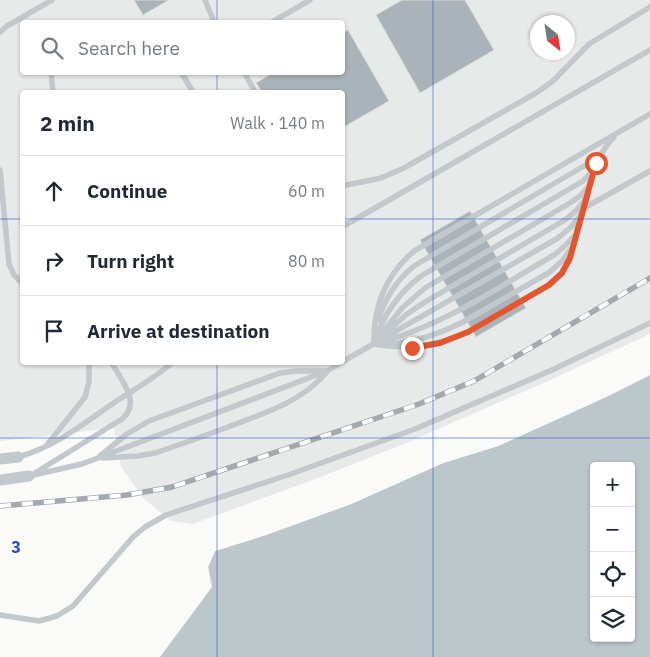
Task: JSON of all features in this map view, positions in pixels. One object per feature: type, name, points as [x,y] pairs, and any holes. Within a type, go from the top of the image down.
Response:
[{"type":"street","points":[[0,459],[18,457]]},
{"type":"street","points":[[0,480],[29,476]]},
{"type":"lane","points":[[0,32],[52,0]]},
{"type":"lane","points":[[205,0],[213,20]]},
{"type":"lane","points":[[275,20],[310,0]]},
{"type":"lane","points":[[345,185],[381,178],[404,168],[536,93],[553,81],[589,44],[650,7]]},
{"type":"lane","points":[[345,225],[650,50]]},
{"type":"lane","points":[[51,75],[53,90]]},
{"type":"lane","points":[[183,75],[192,90]]},
{"type":"lane","points":[[246,75],[254,90]]},
{"type":"lane","points":[[374,344],[375,319],[386,284],[397,267],[414,251],[650,114]]},
{"type":"lane","points":[[374,344],[378,320],[387,297],[394,285],[414,266],[590,163],[606,145],[627,127]]},
{"type":"lane","points":[[374,344],[385,315],[411,284],[432,269],[583,181],[593,170],[606,145]]},
{"type":"lane","points":[[374,344],[399,348],[425,346],[454,338],[468,332],[556,280],[567,266],[596,163]]},
{"type":"lane","points":[[0,170],[9,264],[14,275],[20,281]]},
{"type":"lane","points":[[345,360],[558,238],[570,228],[583,210],[650,171]]},
{"type":"lane","points":[[374,344],[392,319],[425,288],[570,203],[581,195],[590,184]]},
{"type":"lane","points":[[374,344],[425,302],[565,220],[576,211],[587,196]]},
{"type":"lane","points":[[374,344],[418,330],[456,312],[554,255],[566,245],[577,231]]},
{"type":"lane","points":[[374,344],[390,344],[422,339],[462,322],[550,272],[562,262],[574,243]]},
{"type":"lane","points":[[0,615],[39,620],[57,616],[73,606],[133,537],[145,527],[166,515],[288,475],[415,429],[552,370],[650,323]]},
{"type":"lane","points":[[44,448],[85,397],[89,382],[89,365]]},
{"type":"lane","points":[[29,476],[49,466],[126,415],[131,406],[128,393],[113,365]]},
{"type":"lane","points":[[18,457],[44,448],[169,365]]},
{"type":"lane","points":[[98,458],[130,457],[155,453],[277,408],[302,396],[327,372],[338,365]]},
{"type":"lane","points":[[98,458],[127,434],[161,417],[280,373],[296,371],[327,372]]},
{"type":"lane","points":[[29,476],[65,469],[98,458],[327,372]]},
{"type":"shaded area","points":[[0,0],[650,0],[650,334],[411,441],[193,524],[171,521],[143,498],[121,467],[114,428],[0,441]]},
{"type":"shaded area","points":[[650,375],[650,657],[160,657],[212,587],[208,567],[215,551],[266,535],[351,504],[443,463],[498,446]]},
{"type":"pier","points":[[650,372],[650,375],[606,397],[498,446],[443,463],[351,504],[266,535],[215,551],[208,567],[212,587],[209,584],[206,567],[214,548],[265,533],[350,501],[442,461],[497,443],[605,395]]},
{"type":"building","points":[[134,0],[169,0],[143,15]]},
{"type":"building","points":[[402,0],[465,0],[494,50],[420,93],[376,15]]},
{"type":"building","points":[[348,30],[389,101],[345,126],[345,90],[261,90],[256,83],[269,75],[345,75],[345,32]]},
{"type":"building","points":[[470,211],[526,308],[476,337],[420,240]]},
{"type":"railway","points":[[0,506],[127,495],[172,487],[419,404],[474,381],[650,278]]},
{"type":"route","points":[[412,348],[440,343],[468,332],[556,280],[567,266],[570,258],[596,163]]}]
